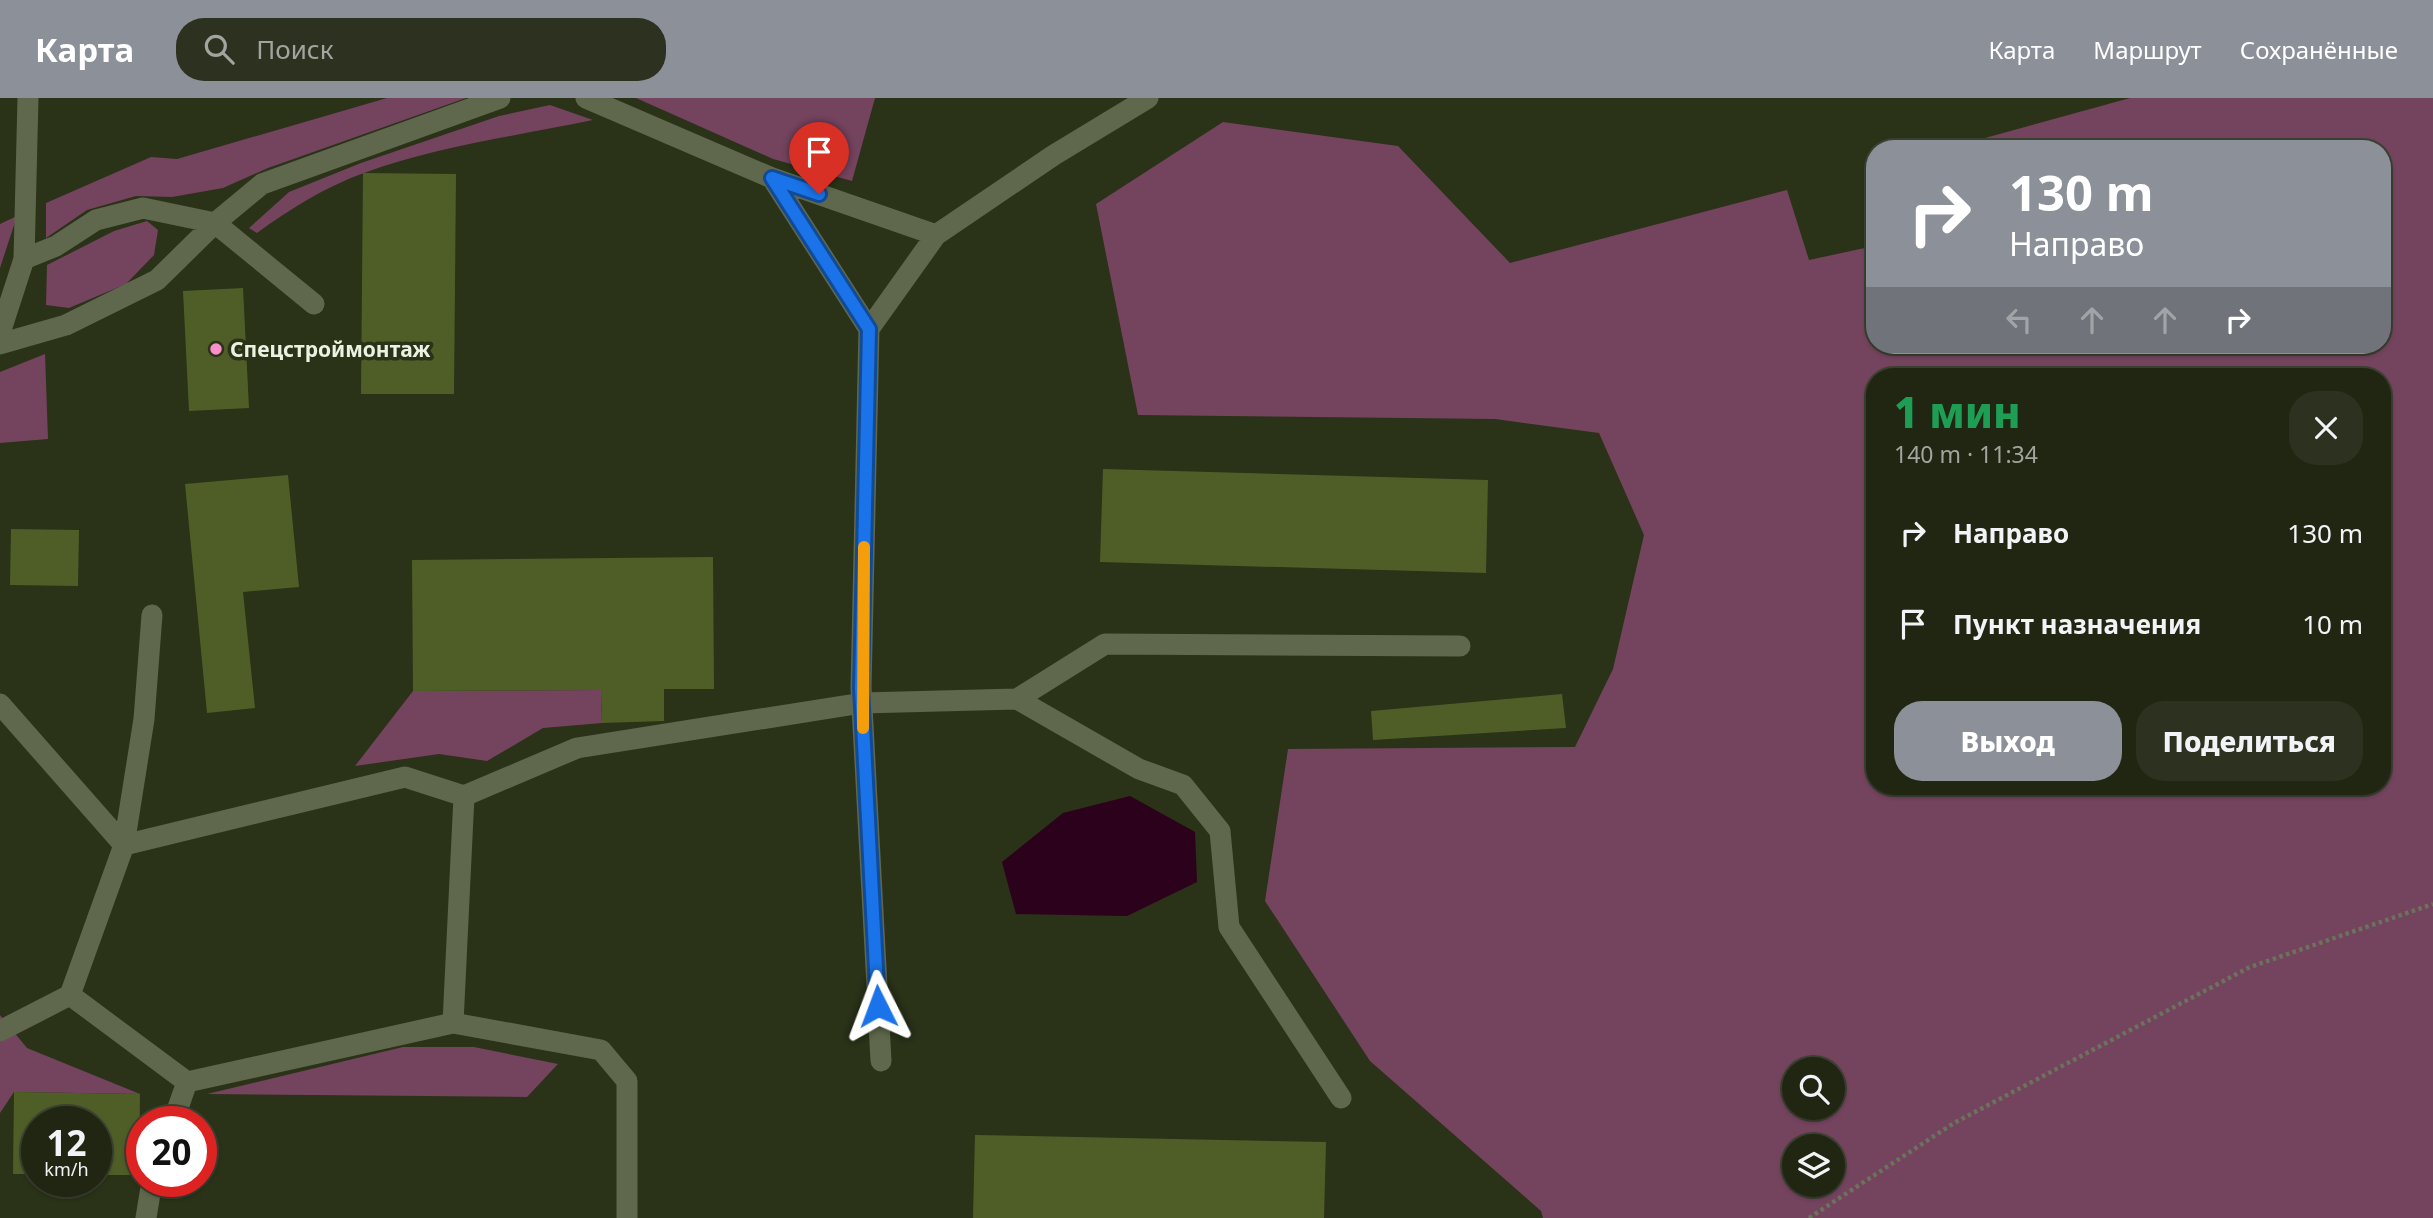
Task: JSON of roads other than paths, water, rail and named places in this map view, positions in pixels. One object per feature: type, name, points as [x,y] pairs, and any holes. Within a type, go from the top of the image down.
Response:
[{"type":"lane","points":[[0,333],[24,259],[28,98]]},
{"type":"lane","points":[[0,344],[66,325],[157,280],[215,223],[262,184],[500,98]]},
{"type":"lane","points":[[586,98],[772,178],[936,235]]},
{"type":"lane","points":[[869,329],[936,235],[1054,155],[1148,98]]},
{"type":"lane","points":[[772,178],[869,329],[862,703],[881,1060]]},
{"type":"lane","points":[[24,259],[56,247],[96,220],[144,208],[215,223],[314,304]]},
{"type":"lane","points":[[0,1031],[70,995],[124,845],[144,719],[152,615]]},
{"type":"lane","points":[[124,845],[405,777],[464,796],[577,748],[862,703],[1017,699],[1105,644],[1460,646]]},
{"type":"lane","points":[[1017,699],[1139,769],[1183,785],[1220,831],[1229,927],[1341,1098]]},
{"type":"lane","points":[[0,704],[124,845]]},
{"type":"lane","points":[[453,1023],[464,796]]},
{"type":"lane","points":[[70,995],[187,1082],[453,1023],[601,1050],[627,1081],[627,1218]]},
{"type":"lane","points":[[179,1106],[187,1082]]},
{"type":"lane","points":[[146,1218],[149,1197]]},
{"type":"place","name":"Спецстроймонтаж","points":[[216,349]]}]
